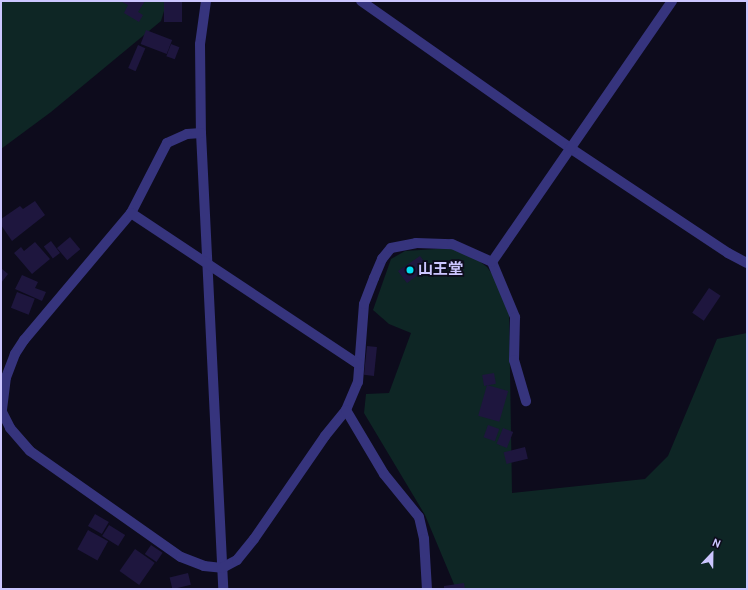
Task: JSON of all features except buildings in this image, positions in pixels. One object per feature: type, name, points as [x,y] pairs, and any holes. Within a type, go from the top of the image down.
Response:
[{"type":"street","points":[[206,1],[200,44],[201,133],[223,589]]},
{"type":"street","points":[[361,1],[570,148],[728,253],[747,263]]},
{"type":"street","points":[[492,262],[672,1]]},
{"type":"street","points":[[201,133],[187,134],[166,143],[131,213],[24,340],[6,377],[2,412],[10,428],[30,451],[181,557],[204,566],[222,568],[237,560],[254,539],[325,436],[346,410],[358,382],[358,364],[364,304],[382,259],[391,248],[416,243],[452,244],[492,262],[514,317],[514,360],[526,401]]},
{"type":"street","points":[[131,213],[208,267],[358,364]]},
{"type":"street","points":[[346,410],[384,474],[420,517],[424,539],[427,589]]},
{"type":"green space","points":[[1,1],[167,1],[161,21],[51,112],[1,149]]},
{"type":"green space","points":[[450,248],[475,258],[487,267],[501,286],[509,309],[512,493],[645,479],[668,456],[717,339],[747,333],[747,589],[456,589],[425,515],[364,413],[366,394],[389,393],[411,333],[389,324],[373,310],[391,259],[405,251]]},
{"type":"place","name":"山王堂","points":[[410,270]]}]
